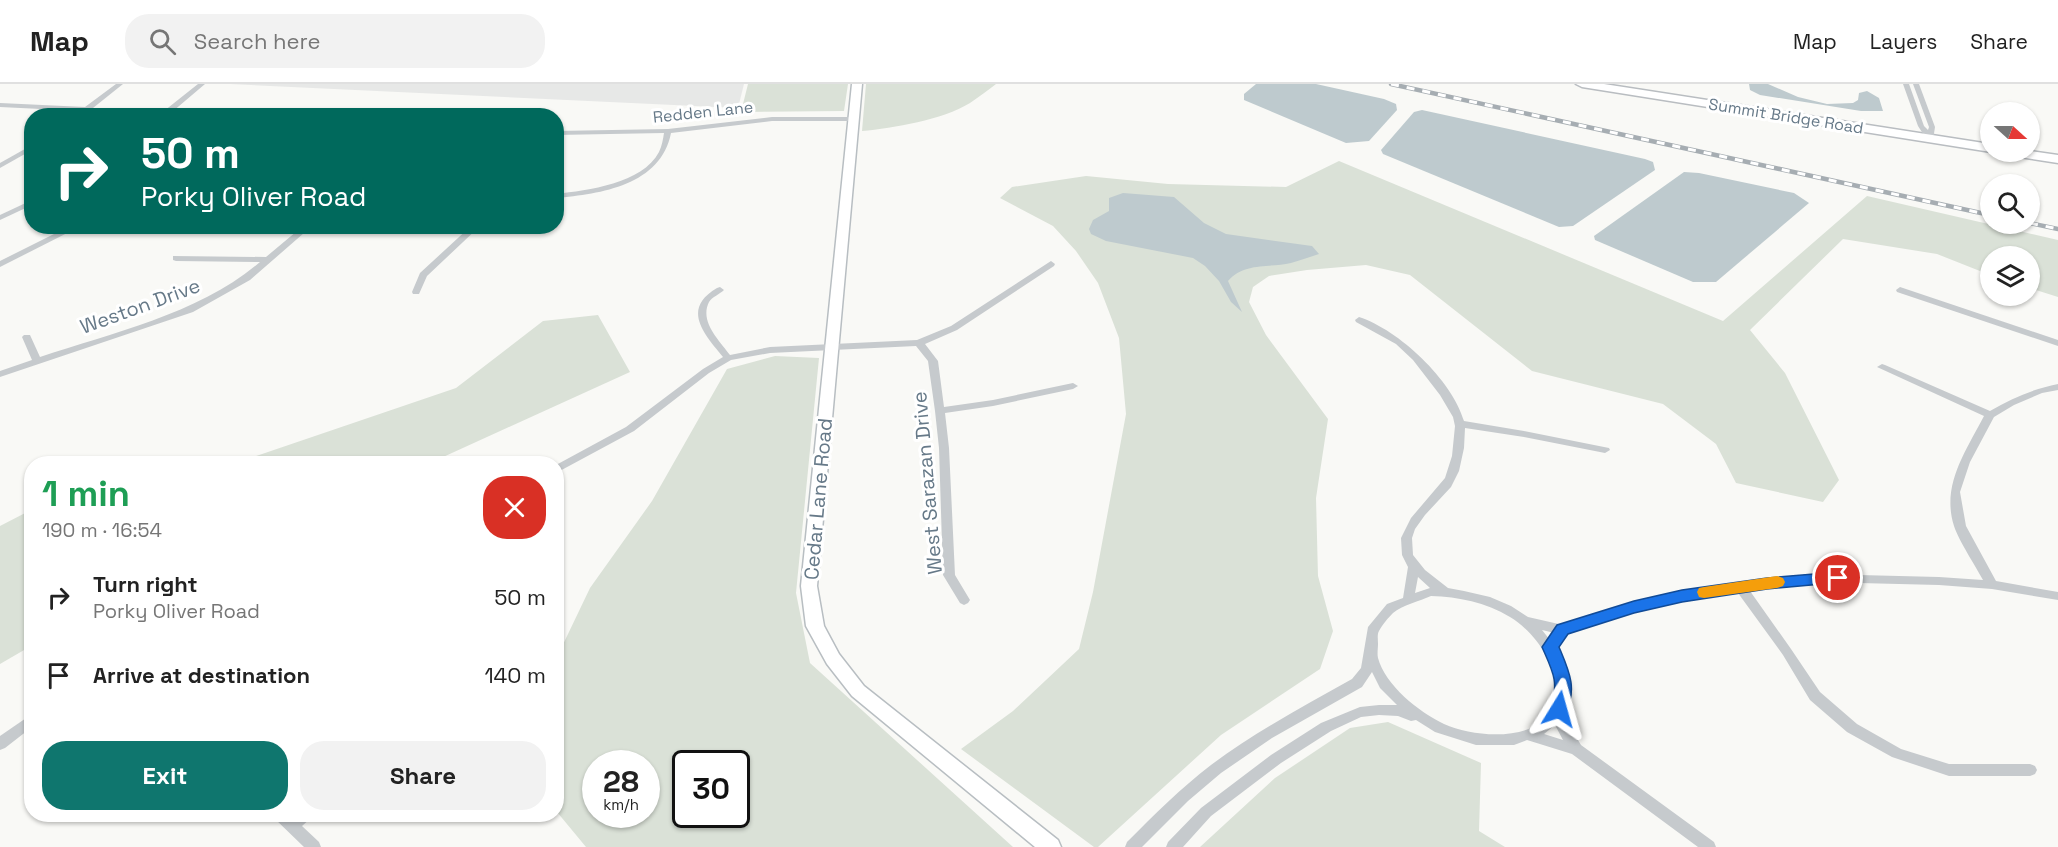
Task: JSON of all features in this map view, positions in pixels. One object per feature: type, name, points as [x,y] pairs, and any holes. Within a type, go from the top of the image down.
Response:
[{"type":"main road","name":"Summit Bridge Road","points":[[1582,84],[1980,146]]},
{"type":"main road","points":[[2040,156],[2058,159]]},
{"type":"street","points":[[89,108],[120,84]]},
{"type":"street","points":[[172,108],[202,84]]},
{"type":"street","name":"Cedar Lane Road","points":[[858,84],[852,119],[851,157],[809,586],[815,627],[833,659],[858,691],[1051,847]]},
{"type":"street","points":[[1906,84],[1921,126],[1930,138]]},
{"type":"street","points":[[1916,84],[1932,127],[1930,138]]},
{"type":"street","points":[[0,105],[42,108]]},
{"type":"street","name":"Redden Lane","points":[[564,133],[668,131],[772,119],[852,119]]},
{"type":"street","points":[[564,195],[595,190],[645,171],[659,158],[665,148],[668,131]]},
{"type":"street","points":[[1,165],[24,152]]},
{"type":"street","points":[[0,218],[24,206]]},
{"type":"street","points":[[0,264],[61,234]]},
{"type":"street","name":"Weston Drive","points":[[0,374],[190,310],[247,278],[299,234]]},
{"type":"street","points":[[416,292],[423,275],[467,234]]},
{"type":"street","points":[[176,258],[269,260]]},
{"type":"street","points":[[564,466],[630,429],[706,371],[728,358],[770,350],[919,343],[954,327],[1051,264]]},
{"type":"street","points":[[720,290],[705,301],[702,314],[705,329],[728,358]]},
{"type":"street","points":[[1900,290],[2058,343]]},
{"type":"street","points":[[1359,320],[1399,343],[1420,362],[1440,387],[1460,424],[1458,452],[1449,482],[1419,514],[1410,528],[1406,548],[1414,567],[1444,592]]},
{"type":"street","points":[[27,337],[37,362]]},
{"type":"street","name":"West Sarazan Drive","points":[[919,343],[933,361],[944,448],[949,575],[964,600]]},
{"type":"street","points":[[1882,367],[1990,415]]},
{"type":"street","points":[[940,411],[993,403],[1073,386]]},
{"type":"street","points":[[1992,585],[1960,526],[1955,492],[1965,462],[1990,415],[2020,399],[2058,387]]},
{"type":"street","points":[[1460,424],[1605,450]]},
{"type":"street","points":[[1408,597],[1414,567]]},
{"type":"street","points":[[1132,847],[1184,795],[1216,769],[1255,742],[1357,683],[1367,670],[1371,639],[1381,615],[1408,597],[1444,592],[1460,593],[1487,601],[1525,621],[1563,630],[1634,607],[1740,586],[1819,578],[1929,580],[1992,585],[2058,596]]},
{"type":"street","points":[[1740,586],[1815,696],[1852,728],[1897,753],[1949,770],[2030,770]]},
{"type":"street","points":[[1173,847],[1206,812],[1276,759],[1326,727],[1360,712],[1399,711],[1446,732],[1483,741],[1512,740],[1540,729],[1556,714],[1564,691],[1564,682],[1557,659],[1550,647],[1525,621]]},
{"type":"street","points":[[1550,647],[1563,630]]},
{"type":"street","points":[[1371,651],[1376,671],[1386,688],[1420,719]]},
{"type":"street","points":[[1556,714],[1576,749]]},
{"type":"street","points":[[0,744],[24,724]]},
{"type":"street","points":[[1529,735],[1576,749],[1709,847]]},
{"type":"street","points":[[288,822],[314,847]]},
{"type":"street","points":[[292,826],[297,822]]},
{"type":"shaded area","points":[[230,84],[744,84],[738,108]]},
{"type":"shaded area","points":[[748,84],[848,84],[844,111],[741,112]]},
{"type":"shaded area","points":[[866,84],[996,84],[970,103],[932,119],[862,131]]},
{"type":"shaded area","points":[[1256,84],[1316,84],[1384,99],[1396,104],[1397,110],[1369,141],[1346,143],[1244,100],[1244,94]]},
{"type":"shaded area","points":[[1749,84],[1768,84],[1798,97],[1827,104],[1853,103],[1858,100],[1859,93],[1867,91],[1879,98],[1883,111],[1861,111],[1760,95],[1750,90]]},
{"type":"shaded area","points":[[1422,110],[1645,159],[1653,162],[1655,170],[1573,226],[1559,227],[1383,154],[1381,150],[1414,112]]},
{"type":"shaded area","points":[[1339,161],[1723,321],[1867,196],[1980,222],[1980,234],[2032,234],[2058,240],[2058,297],[2040,291],[2040,246],[1980,246],[1980,271],[1937,254],[1843,239],[1750,330],[1785,373],[1839,480],[1823,502],[1736,483],[1716,444],[1663,404],[1532,371],[1410,275],[1366,265],[1269,276],[1253,287],[1249,302],[1266,335],[1328,419],[1316,498],[1318,576],[1333,631],[1320,669],[1221,735],[1098,847],[1094,847],[961,749],[1013,711],[1079,649],[1093,592],[1126,414],[1119,338],[1098,283],[1076,251],[1053,226],[1000,198],[1012,187],[1086,176],[1168,184],[1286,187]]},
{"type":"shaded area","points":[[1684,172],[1699,173],[1794,193],[1809,203],[1716,282],[1693,282],[1595,240],[1594,236]]},
{"type":"shaded area","points":[[1123,193],[1174,197],[1204,223],[1226,234],[1312,246],[1319,254],[1291,263],[1249,268],[1234,275],[1228,281],[1242,312],[1231,302],[1219,281],[1205,266],[1193,258],[1106,241],[1091,234],[1089,229],[1093,220],[1109,211],[1109,198]]},
{"type":"shaded area","points":[[598,315],[630,372],[445,456],[257,456],[456,388],[543,321]]},
{"type":"shaded area","points":[[775,356],[819,358],[796,593],[810,663],[1013,847],[586,847],[564,820],[564,642],[590,588],[652,501],[727,369]]},
{"type":"shaded area","points":[[24,514],[24,650],[0,664],[0,526]]},
{"type":"shaded area","points":[[1388,722],[1481,763],[1479,831],[1505,847],[1200,847],[1275,778],[1350,728]]},
{"type":"railway","points":[[1391,84],[1980,213]]},
{"type":"railway","points":[[2040,225],[2058,229]]},
{"type":"slow traffic","points":[[1704,592],[1777,582]]},
{"type":"route","points":[[1559,709],[1564,691],[1563,675],[1550,647],[1563,630],[1634,607],[1682,596],[1740,586],[1838,578]]}]
